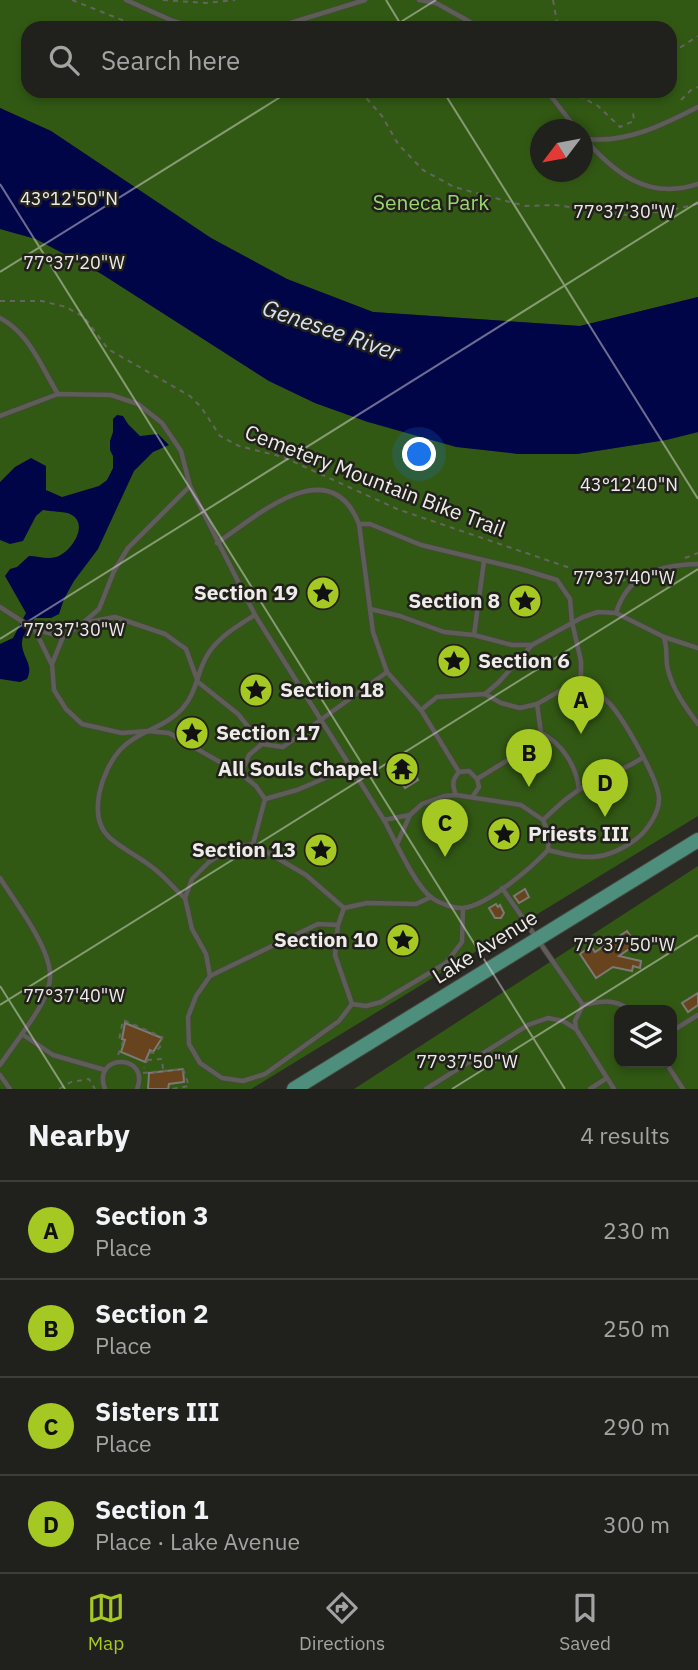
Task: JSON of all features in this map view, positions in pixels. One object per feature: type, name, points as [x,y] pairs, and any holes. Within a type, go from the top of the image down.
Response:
[{"type":"main road","name":"Lake Avenue","points":[[294,1089],[698,841]]},
{"type":"lane","points":[[126,0],[173,21]]},
{"type":"lane","points":[[297,21],[365,0]]},
{"type":"lane","points":[[419,0],[436,3],[468,21]]},
{"type":"lane","points":[[552,98],[569,119]]},
{"type":"lane","points":[[593,139],[617,140],[630,137],[698,107]]},
{"type":"lane","points":[[593,147],[615,169],[635,182],[654,189],[683,189],[698,184]]},
{"type":"lane","points":[[0,318],[22,333],[58,394]]},
{"type":"lane","points":[[0,416],[58,394],[111,395],[138,404],[162,423],[181,451],[190,486],[255,615],[384,820],[397,844],[409,866],[431,897],[441,903],[463,908],[486,899],[531,867],[548,850],[549,834],[543,820],[521,805],[456,795],[444,796],[422,804],[410,815],[397,844]]},
{"type":"lane","points":[[52,664],[63,637],[99,608],[114,571],[128,548],[190,486]]},
{"type":"lane","points":[[218,543],[277,502],[314,488],[343,497],[352,507],[359,524],[373,632],[387,672],[421,710],[459,772]]},
{"type":"lane","points":[[359,524],[370,524],[421,545],[557,580],[570,599],[581,661],[581,679],[590,689],[606,699],[619,715],[654,781],[659,800],[653,820],[639,838],[622,849],[603,857],[583,858],[548,850]]},
{"type":"lane","points":[[474,635],[484,561]]},
{"type":"lane","points":[[616,613],[620,602],[633,584],[647,574],[663,567],[698,564]]},
{"type":"lane","points":[[0,607],[34,629],[63,637]]},
{"type":"lane","points":[[370,609],[400,616],[444,632],[474,635],[512,645],[532,645]]},
{"type":"lane","points":[[485,694],[532,645],[572,622],[598,612],[616,613],[664,637],[698,648]]},
{"type":"lane","points":[[185,898],[158,872],[107,836],[98,817],[100,789],[107,770],[121,749],[148,731],[173,720],[188,703],[209,652],[227,632],[255,615]]},
{"type":"lane","points":[[83,623],[115,617],[165,634],[186,649],[198,682],[238,714],[262,744],[283,747],[387,672]]},
{"type":"lane","points":[[34,629],[52,664],[54,690],[65,709],[82,724],[122,733],[169,733],[241,774],[256,786],[265,799],[253,844]]},
{"type":"lane","points":[[664,637],[668,650],[667,668],[675,689],[698,724]]},
{"type":"lane","points":[[421,710],[437,697],[485,694],[501,703],[520,708],[537,704],[581,679]]},
{"type":"lane","points":[[537,704],[541,733]]},
{"type":"lane","points":[[477,779],[516,755],[531,737],[541,733],[552,738],[566,756],[578,776],[579,790]]},
{"type":"lane","points":[[241,774],[249,755],[262,744]]},
{"type":"lane","points":[[543,820],[561,802],[579,790],[627,768],[642,758]]},
{"type":"lane","points":[[265,799],[297,790],[351,767]]},
{"type":"lane","points":[[456,795],[454,778],[459,772],[469,771],[477,779],[479,787],[473,796]]},
{"type":"lane","points":[[384,820],[410,815]]},
{"type":"lane","points":[[210,976],[206,954],[192,929],[185,898],[192,879],[209,862],[231,848],[253,844],[306,875],[344,908]]},
{"type":"lane","points":[[0,878],[41,943],[51,976],[42,1004],[0,1065]]},
{"type":"lane","points":[[502,888],[583,1005]]},
{"type":"lane","points":[[344,908],[367,903],[416,904],[431,897]]},
{"type":"lane","points":[[344,908],[338,925],[335,955],[352,1004]]},
{"type":"lane","points":[[352,1004],[366,1006],[381,1002],[446,963],[461,942],[463,908]]},
{"type":"lane","points":[[338,925],[318,924],[210,976],[196,996],[188,1017],[190,1045],[200,1063],[222,1078],[243,1081],[265,1074],[339,1021],[352,1004]]},
{"type":"lane","points":[[583,1005],[600,1001],[612,1001],[620,1005]]},
{"type":"lane","points":[[576,1029],[575,1021],[583,1005]]},
{"type":"lane","points":[[677,1028],[698,1015]]},
{"type":"lane","points":[[426,1089],[528,1025],[548,1018],[563,1020],[576,1029],[614,1089]]},
{"type":"lane","points":[[22,1034],[53,1055],[104,1070]]},
{"type":"lane","points":[[105,1089],[104,1070],[115,1062],[132,1065],[139,1075],[137,1089]]},
{"type":"lane","points":[[669,1068],[683,1089]]},
{"type":"lane","points":[[0,1075],[10,1089]]},
{"type":"lane","points":[[590,1089],[607,1079]]},
{"type":"path","points":[[72,0],[124,21]]},
{"type":"path","points":[[163,0],[206,3],[235,0]]},
{"type":"path","points":[[554,0],[557,21]]},
{"type":"path","points":[[677,47],[698,36]]},
{"type":"path","points":[[681,100],[691,90],[698,88]]},
{"type":"path","points":[[365,98],[382,116],[398,144],[423,170],[454,187],[525,206],[555,205],[626,215],[698,204]]},
{"type":"path","points":[[583,98],[598,106],[620,127],[634,121],[632,112]]},
{"type":"path","name":"Cemetery Mountain Bike Trail","points":[[0,300],[41,301],[66,307],[84,317],[108,349],[190,396],[201,407],[220,436],[239,446],[283,457],[397,509],[576,570],[619,582],[632,577]]},
{"type":"path","points":[[685,557],[698,552]]},
{"type":"path","points":[[124,1058],[116,1059],[123,1042],[119,1040],[123,1020],[162,1037],[160,1047],[154,1053],[151,1052],[142,1071],[144,1078]]},
{"type":"path","points":[[147,1060],[162,1059],[163,1070]]},
{"type":"path","points":[[142,1071],[183,1069],[189,1086],[172,1089]]},
{"type":"path","points":[[92,1083],[99,1080],[104,1070]]},
{"type":"path","points":[[59,1089],[71,1082],[89,1079],[95,1089]]},
{"type":"green space","name":"Seneca Park","points":[[0,0],[698,0],[698,297],[580,326],[373,312],[287,279],[211,238],[51,131],[0,108]]},
{"type":"green space","points":[[0,229],[36,239],[100,273],[269,381],[315,403],[368,422],[518,454],[577,454],[666,440],[698,432],[698,816],[251,1089],[0,1089]]},
{"type":"green space","points":[[698,866],[698,1089],[354,1089]]},
{"type":"water","name":"Genesee River","points":[[0,108],[51,131],[211,238],[287,279],[373,312],[580,326],[698,297],[698,432],[666,440],[577,454],[518,454],[456,447],[368,422],[315,403],[269,381],[100,273],[36,239],[0,229]]},
{"type":"water","points":[[117,415],[123,416],[140,436],[158,434],[169,445],[153,452],[134,471],[98,549],[74,581],[59,614],[51,618],[35,618],[26,631],[22,645],[29,666],[27,679],[20,682],[0,679],[0,644],[13,638],[26,613],[5,576],[10,569],[17,567],[29,556],[56,557],[67,550],[76,538],[79,524],[70,514],[43,510],[36,516],[23,541],[10,544],[0,540],[0,482],[15,467],[31,458],[46,466],[46,490],[62,497],[99,486],[107,480],[113,468],[110,441],[113,419]]},
{"type":"building","name":"All Souls Chapel","points":[[402,754],[418,780],[405,788],[389,762]]},
{"type":"building","points":[[525,889],[529,897],[519,903],[514,896]]},
{"type":"building","points":[[496,904],[498,907],[500,905],[504,913],[501,918],[495,918],[489,908]]},
{"type":"building","points":[[627,931],[636,944],[619,956],[641,961],[640,968],[633,966],[632,971],[613,967],[596,978],[580,954],[591,946],[595,952]]},
{"type":"building","points":[[698,993],[698,1005],[688,1012],[682,1003]]},
{"type":"building","points":[[125,1023],[162,1038],[153,1052],[150,1050],[145,1062],[121,1052],[125,1040],[122,1039]]},
{"type":"building","points":[[183,1069],[184,1082],[169,1084],[168,1089],[148,1089],[149,1073]]},
{"type":"place","name":"Section 19","points":[[323,593]]},
{"type":"place","name":"Section 8","points":[[525,601]]},
{"type":"place","name":"Section 6","points":[[454,661]]},
{"type":"place","name":"Section 18","points":[[256,690]]},
{"type":"place","name":"Section 17","points":[[192,733]]},
{"type":"place","name":"Section 3","points":[[581,734]]},
{"type":"place","name":"All Souls Chapel","points":[[402,769]]},
{"type":"place","name":"Section 2","points":[[529,787]]},
{"type":"place","name":"Section 1","points":[[605,817]]},
{"type":"place","name":"Priests III","points":[[504,834]]},
{"type":"place","name":"Section 13","points":[[321,850]]},
{"type":"place","name":"Sisters III","points":[[445,857]]},
{"type":"place","name":"Section 10","points":[[403,940]]}]
